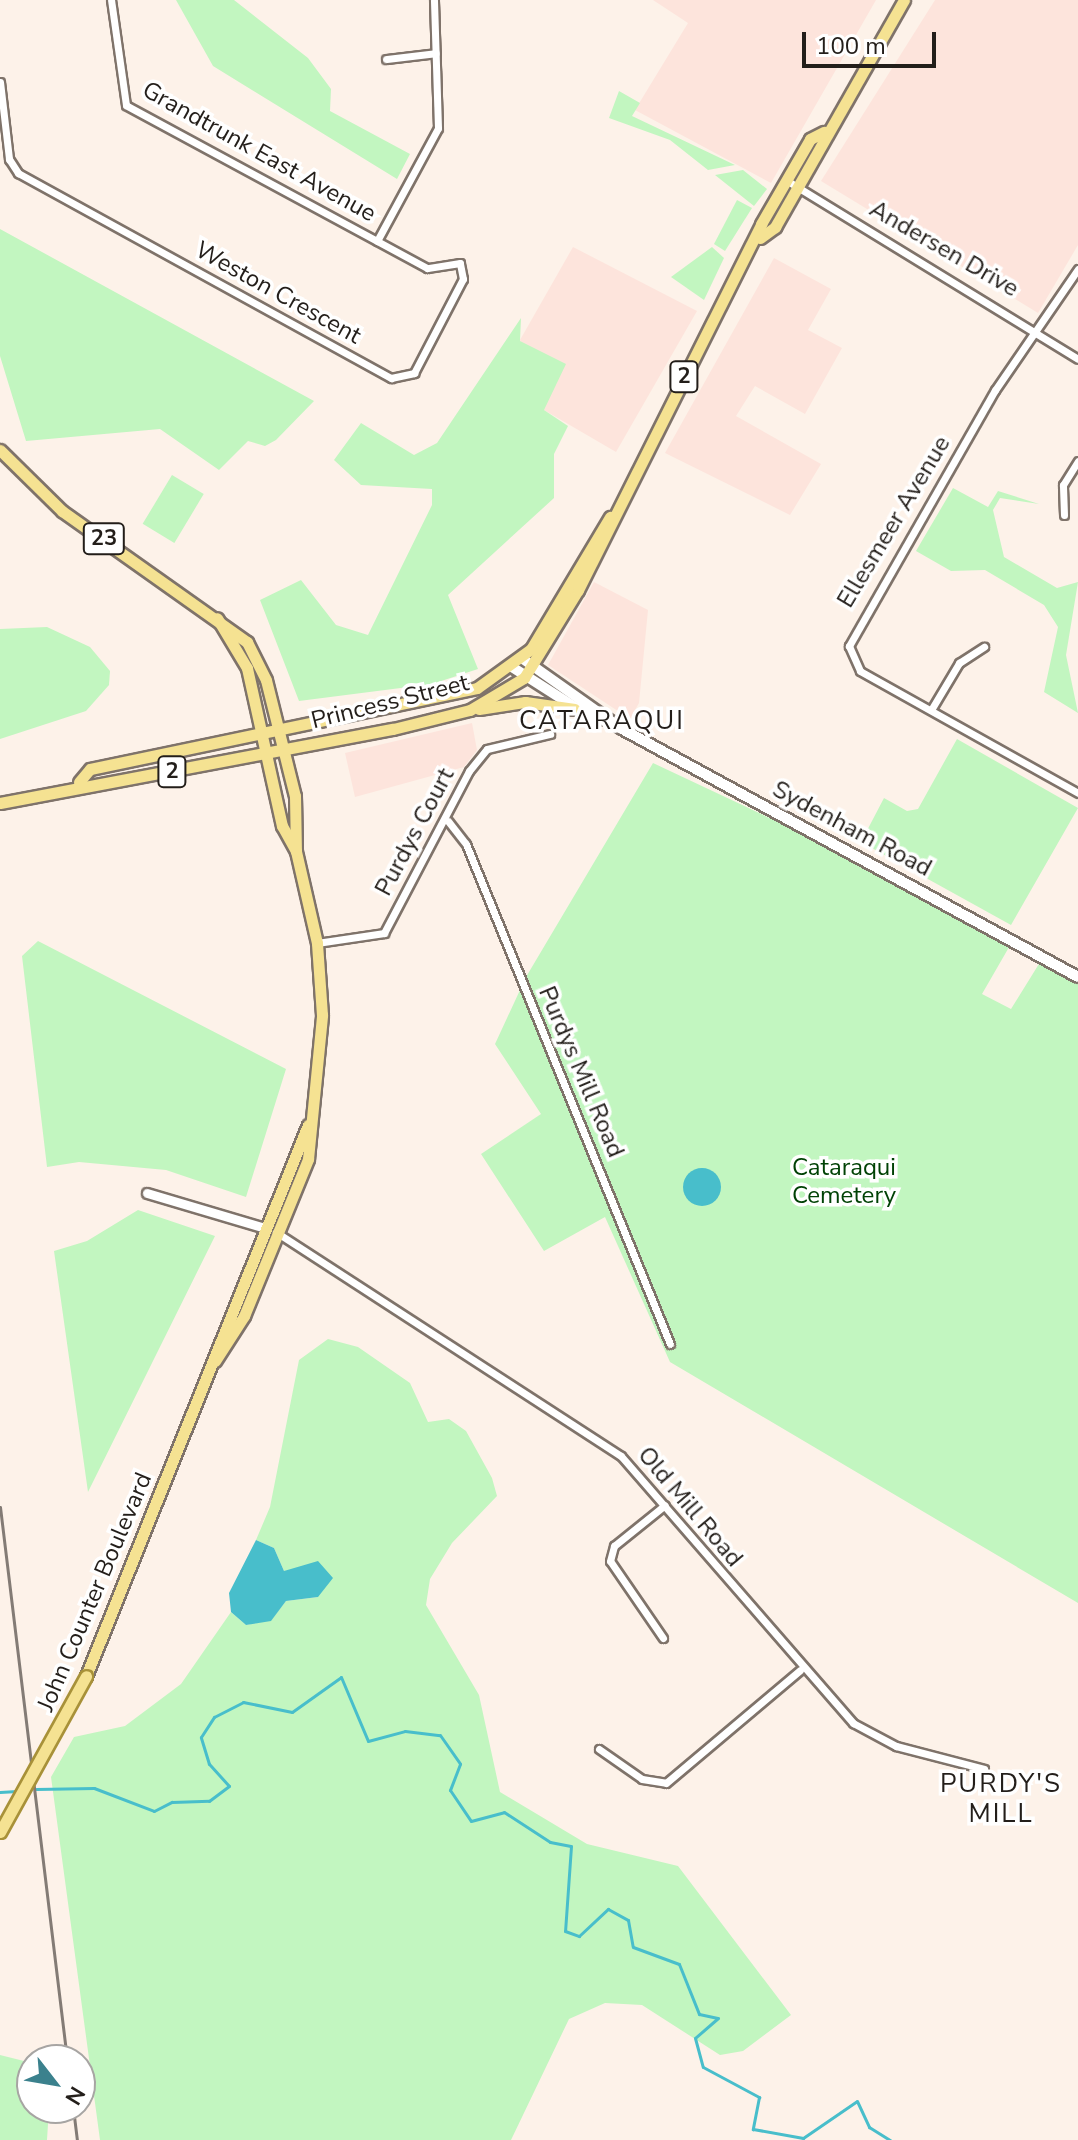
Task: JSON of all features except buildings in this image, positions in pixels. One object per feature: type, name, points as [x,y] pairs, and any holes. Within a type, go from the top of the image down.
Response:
[{"type":"main road","name":"Princess Street","points":[[760,238],[775,227],[824,132],[904,0]]},
{"type":"main road","name":"Princess Street","points":[[0,803],[79,782],[264,754],[470,710],[524,678],[534,667],[610,517],[760,238],[786,180],[810,139],[824,132]]},
{"type":"main road","name":"23","points":[[0,450],[62,511],[217,618],[254,652],[283,749]]},
{"type":"main road","name":"Princess Street","points":[[79,782],[90,769],[260,733],[456,697],[523,659],[610,517]]},
{"type":"main road","name":"23","points":[[217,618],[247,668],[260,733]]},
{"type":"main road","name":"Sydenham Road","points":[[523,659],[605,719],[1078,977]]},
{"type":"main road","name":"Sydenham Road","points":[[512,667],[524,678],[575,709],[605,719]]},
{"type":"main road","points":[[470,710],[525,702],[575,709]]},
{"type":"main road","name":"John Counter Boulevard","points":[[215,1361],[280,1234],[308,1159],[322,1015],[317,943],[296,851],[260,733]]},
{"type":"main road","name":"John Counter Boulevard","points":[[283,749],[300,821],[296,851]]},
{"type":"main road","name":"John Counter Boulevard","points":[[0,1832],[86,1676],[310,1120]]},
{"type":"street","name":"Grandtrunk East Avenue","points":[[111,0],[126,105],[377,241]]},
{"type":"street","points":[[377,241],[438,128],[434,0]]},
{"type":"street","points":[[386,59],[436,53]]},
{"type":"street","name":"Weston Crescent","points":[[0,82],[9,159],[18,173],[403,380],[414,373],[464,270],[453,260],[427,268],[377,241]]},
{"type":"street","name":"Andersen Drive","points":[[786,180],[1037,328],[1078,359]]},
{"type":"street","name":"Ellesmeer Avenue","points":[[1078,269],[1037,328],[850,640],[860,671],[1078,793]]},
{"type":"street","points":[[1064,515],[1063,485],[1078,461]]},
{"type":"street","points":[[931,710],[959,663],[984,647]]},
{"type":"street","name":"Purdys Court","points":[[317,943],[384,933],[448,821],[469,771],[487,749],[550,734]]},
{"type":"street","name":"Purdys Mill Road","points":[[448,821],[466,844],[670,1344]]},
{"type":"street","points":[[147,1193],[265,1228]]},
{"type":"street","name":"Old Mill Road","points":[[265,1228],[280,1234],[614,1450],[665,1505],[800,1670],[879,1739],[984,1769]]},
{"type":"street","points":[[663,1638],[610,1561],[614,1546],[665,1505]]},
{"type":"street","points":[[599,1749],[642,1779],[666,1783],[800,1670]]},
{"type":"shaded area","points":[[653,0],[876,0],[771,183],[635,110],[688,23]]},
{"type":"shaded area","points":[[935,0],[1078,0],[1078,245],[1038,313],[821,181]]},
{"type":"shaded area","points":[[573,247],[697,311],[616,452],[544,410],[520,340]]},
{"type":"shaded area","points":[[774,258],[831,289],[808,330],[842,348],[805,414],[755,386],[736,416],[821,464],[790,515],[665,453]]},
{"type":"shaded area","points":[[594,582],[648,610],[639,703],[630,719],[548,665]]},
{"type":"shaded area","points":[[472,723],[477,750],[464,767],[355,797],[345,753]]},
{"type":"green space","points":[[176,0],[234,0],[308,58],[331,89],[330,111],[410,154],[397,179],[213,66]]},
{"type":"green space","points":[[619,91],[640,103],[632,116],[735,165],[708,170],[670,140],[609,118]]},
{"type":"green space","points":[[743,170],[767,189],[754,206],[715,175]]},
{"type":"green space","points":[[737,200],[752,208],[725,251],[714,244]]},
{"type":"green space","points":[[0,229],[314,401],[276,440],[265,446],[248,441],[219,470],[160,429],[26,441],[0,356]]},
{"type":"green space","points":[[712,247],[724,258],[704,300],[671,277]]},
{"type":"green space","points":[[521,318],[520,341],[566,364],[544,410],[568,426],[554,454],[554,498],[448,595],[478,669],[432,684],[299,701],[260,600],[301,580],[336,625],[368,635],[432,505],[432,489],[361,485],[334,460],[361,423],[414,455],[437,443]]},
{"type":"green space","points":[[172,475],[204,494],[174,543],[143,524]]},
{"type":"green space","points":[[953,488],[988,507],[998,491],[1039,504],[1000,498],[993,510],[1004,557],[1057,588],[1078,582],[1066,655],[1078,713],[1044,692],[1058,627],[1044,605],[985,570],[951,571],[916,551]]},
{"type":"green space","points":[[47,627],[90,647],[110,671],[109,685],[86,711],[0,739],[0,629]]},
{"type":"green space","points":[[957,739],[1078,808],[1011,925],[861,842],[884,798],[907,811],[918,809]]},
{"type":"green space","name":"Cataraqui Cemetery","points":[[653,763],[899,879],[1012,942],[982,994],[1011,1009],[1042,959],[1078,981],[1078,1603],[670,1362],[605,1217],[544,1251],[481,1154],[541,1114],[495,1044],[526,977]]},
{"type":"green space","points":[[38,941],[286,1069],[246,1197],[166,1170],[79,1162],[47,1167],[22,956]]},
{"type":"green space","points":[[138,1210],[215,1236],[88,1492],[54,1251],[87,1241]]},
{"type":"green space","points":[[328,1339],[358,1347],[410,1383],[428,1422],[449,1419],[466,1431],[492,1478],[497,1496],[452,1543],[430,1579],[426,1605],[479,1695],[500,1792],[587,1844],[678,1866],[791,2015],[743,2051],[720,2055],[642,2005],[605,2003],[569,2019],[511,2140],[100,2140],[96,2110],[96,2044],[87,2044],[51,1777],[74,1737],[125,1726],[181,1684],[231,1612],[246,1625],[271,1620],[286,1601],[318,1597],[303,1570],[284,1571],[274,1548],[256,1540],[270,1507],[299,1360]]},
{"type":"green space","points":[[0,2055],[16,2059],[16,2124],[48,2124],[47,2140],[0,2140]]},
{"type":"water","points":[[702,1168],[715,1174],[721,1187],[715,1200],[702,1206],[689,1200],[683,1187],[689,1174]]},
{"type":"water","points":[[256,1540],[274,1548],[284,1571],[318,1561],[333,1578],[318,1597],[286,1601],[271,1621],[246,1625],[231,1612],[229,1593]]},
{"type":"waterway","points":[[36,1789],[94,1788],[154,1811],[172,1802],[209,1801],[229,1786],[209,1764],[201,1737],[214,1717],[243,1702],[292,1712],[341,1677],[368,1741],[405,1731],[440,1735],[460,1764],[450,1790],[471,1821],[504,1812],[550,1842],[571,1846],[565,1931],[579,1936],[608,1909],[628,1920],[633,1947],[679,1964],[699,2014],[718,2018],[695,2038],[703,2067],[759,2097],[753,2129],[803,2138],[857,2101],[869,2127],[890,2140]]},
{"type":"waterway","points":[[0,1792],[17,1791]]},
{"type":"railway","points":[[0,1507],[65,2044]]},
{"type":"railway","points":[[75,2124],[77,2140]]},
{"type":"district","name":"CATARAQUI","points":[[602,721]]},
{"type":"district","name":"PURDY'S MILL","points":[[1001,1799]]}]
